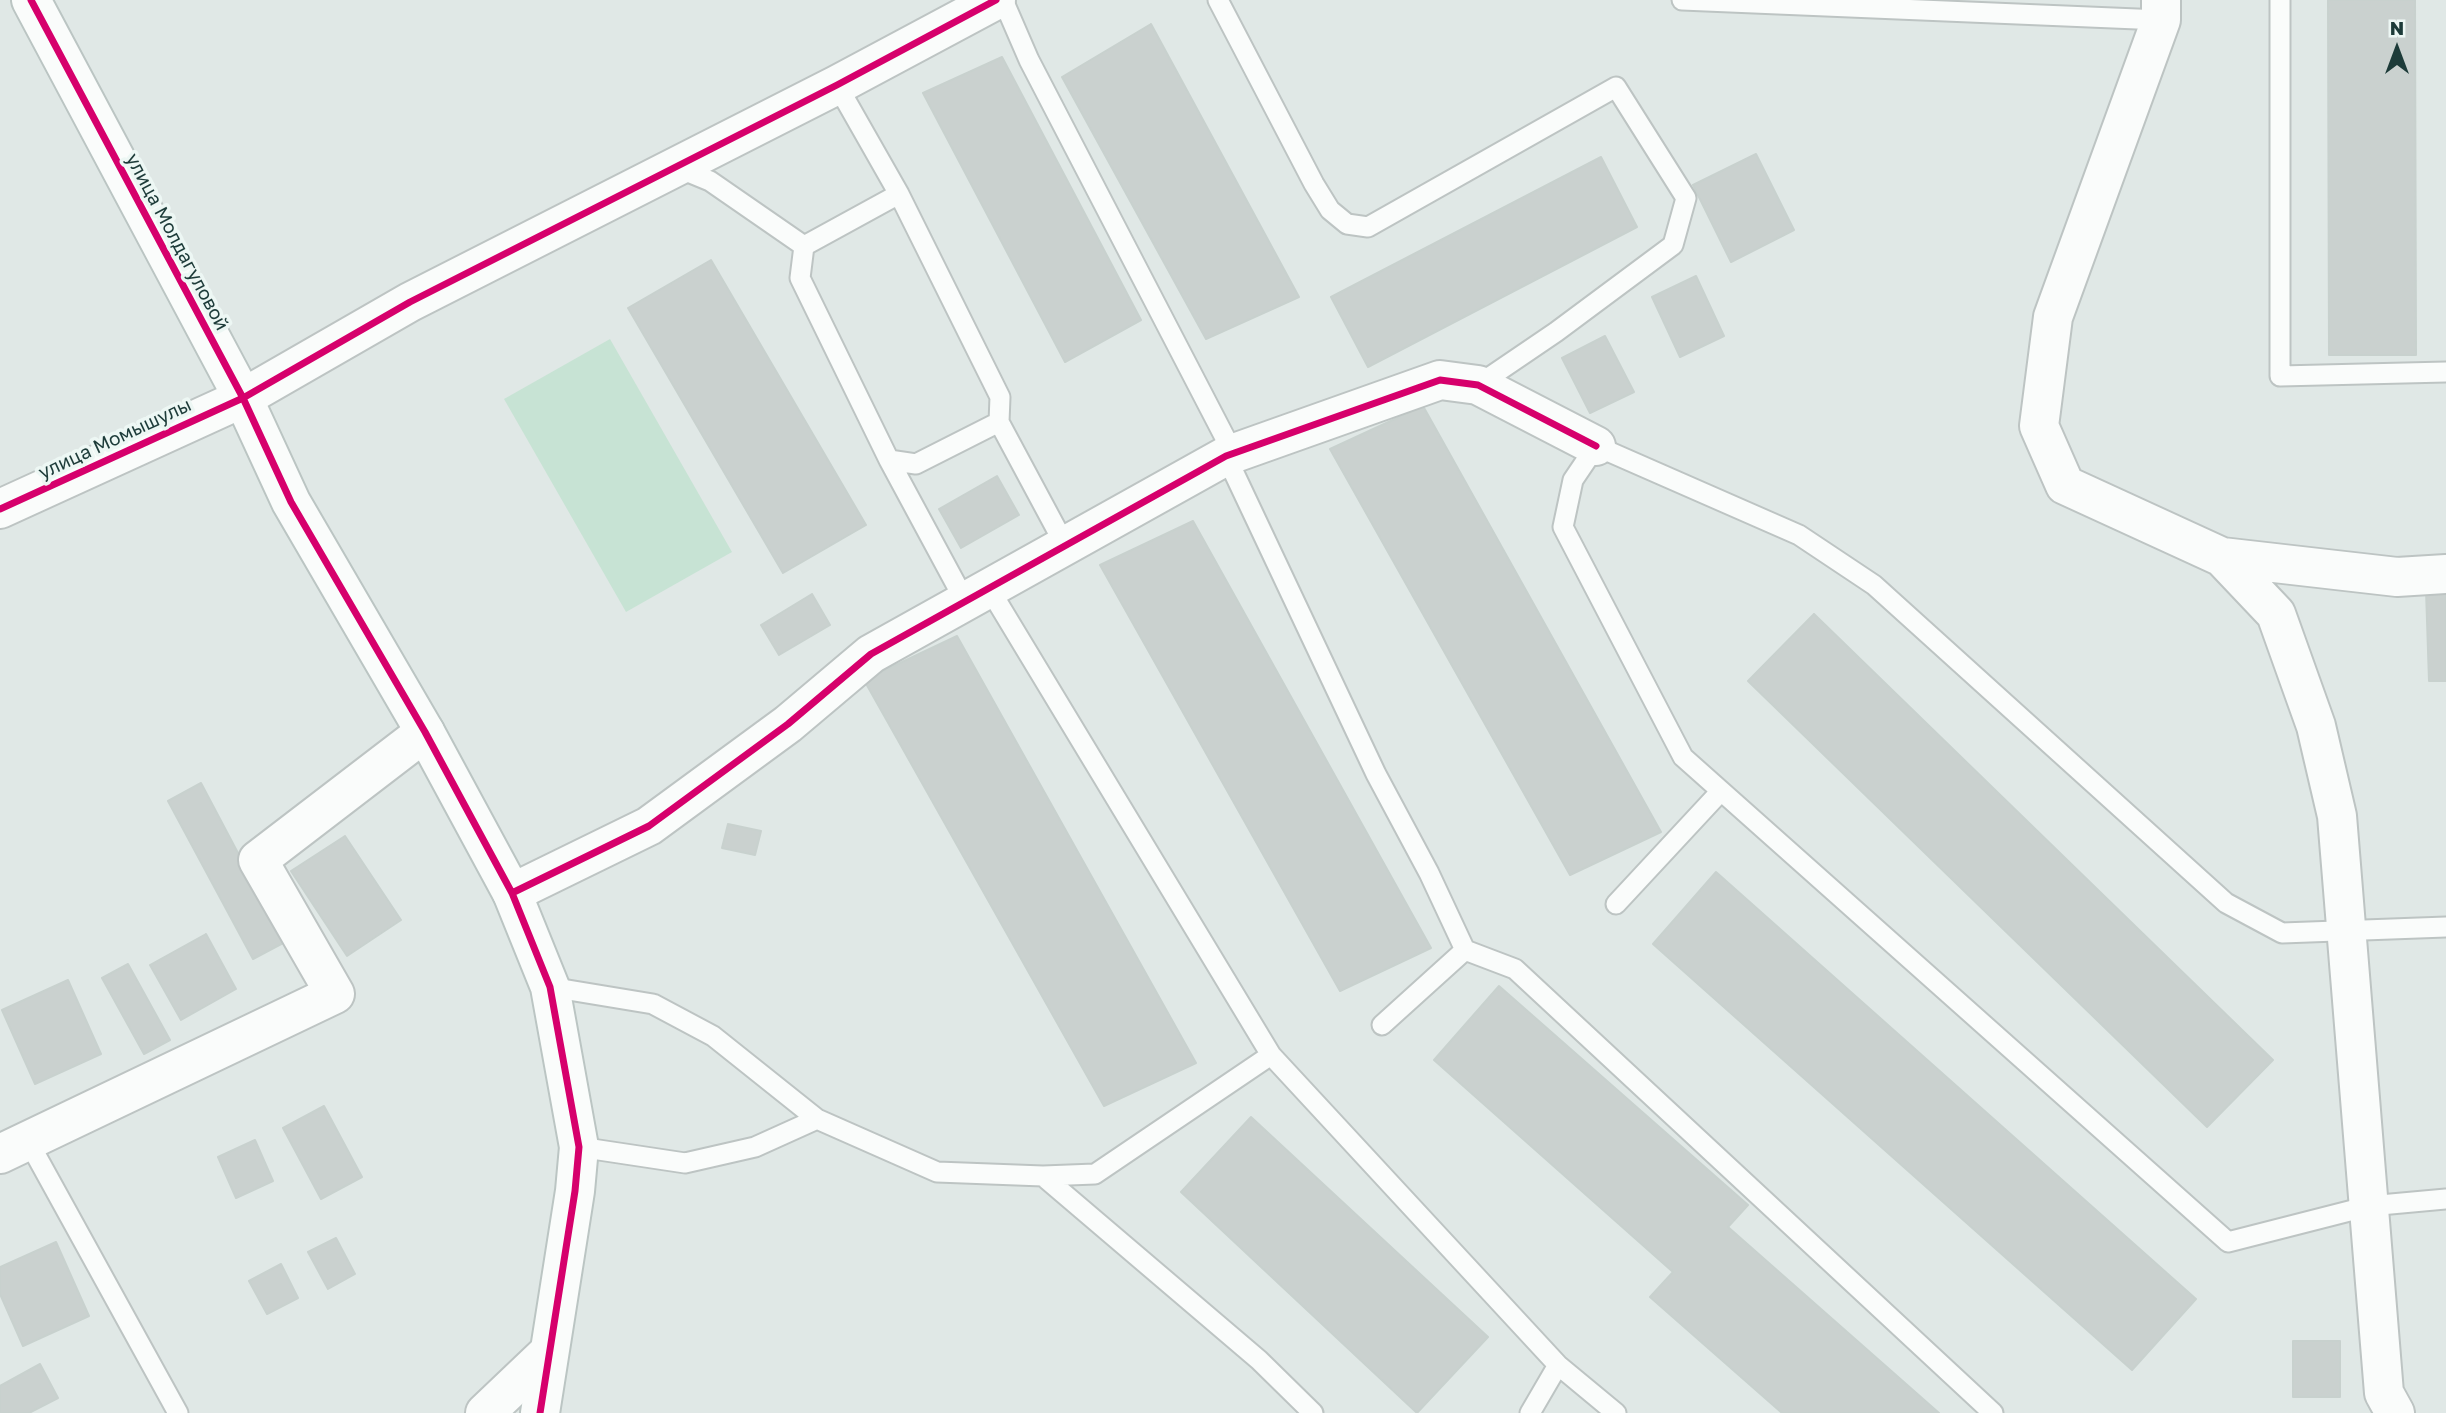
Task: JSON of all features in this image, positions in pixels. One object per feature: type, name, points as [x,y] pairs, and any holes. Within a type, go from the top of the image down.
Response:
[{"type":"street","name":"улица Молдагуловой","points":[[31,0],[243,398],[291,502],[425,732],[512,893],[550,987],[579,1147],[575,1191],[547,1354],[540,1413]]},
{"type":"street","name":"улица Момышулы","points":[[0,509],[243,398],[410,302],[837,85],[996,0]]},
{"type":"street","points":[[2161,10],[2053,317],[2039,426],[2065,485],[2222,557],[2397,577],[2446,574]]},
{"type":"street","points":[[512,893],[649,826],[788,724],[871,654],[1229,455],[1440,380],[1478,385],[1597,446]]},
{"type":"street","points":[[2222,557],[2276,614],[2316,726],[2337,816],[2384,1393],[2395,1413]]},
{"type":"street","points":[[13,1147],[335,994],[258,860],[425,732]]},
{"type":"street","points":[[485,1413],[547,1354]]},
{"type":"lane","points":[[1003,0],[1029,60],[1229,455],[1376,774],[1429,873],[1465,950],[1515,969],[1993,1413]]},
{"type":"lane","points":[[1218,0],[1314,184],[1330,210],[1347,224],[1368,227],[1616,87],[1686,198],[1673,245],[1556,332],[1478,385]]},
{"type":"lane","points":[[1682,0],[2161,10]]},
{"type":"lane","points":[[2280,0],[2280,376],[2446,372]]},
{"type":"lane","points":[[837,85],[899,194],[1000,397],[999,422],[1066,547]]},
{"type":"lane","points":[[676,167],[710,181],[804,246]]},
{"type":"lane","points":[[804,246],[899,194]]},
{"type":"lane","points":[[804,246],[800,278],[889,460],[1271,1055],[1558,1365],[1616,1413]]},
{"type":"lane","points":[[889,460],[916,464],[999,422]]},
{"type":"lane","points":[[2446,927],[2282,933],[2226,903],[1874,585],[1799,535],[1597,446],[1573,480],[1563,527],[1683,757],[2228,1242],[2369,1206],[2446,1199]]},
{"type":"lane","points":[[1616,904],[1721,791]]},
{"type":"lane","points":[[1382,1026],[1465,950]]},
{"type":"lane","points":[[550,987],[653,1004],[713,1036],[817,1119],[937,1172],[1043,1176],[1095,1174],[1271,1055]]},
{"type":"lane","points":[[579,1147],[685,1163],[755,1147],[817,1119]]},
{"type":"lane","points":[[13,1147],[178,1413]]},
{"type":"lane","points":[[1043,1176],[1259,1360],[1313,1413]]},
{"type":"lane","points":[[1530,1413],[1558,1365]]},
{"type":"green space","points":[[610,339],[732,552],[626,612],[504,399]]},
{"type":"building","points":[[2328,0],[2415,0],[2416,355],[2329,355]]},
{"type":"building","points":[[1151,24],[1299,297],[1206,339],[1062,77]]},
{"type":"building","points":[[1002,57],[1141,320],[1065,362],[923,93]]},
{"type":"building","points":[[1756,154],[1794,230],[1731,262],[1693,185]]},
{"type":"building","points":[[1601,157],[1637,227],[1368,367],[1331,297]]},
{"type":"building","points":[[711,260],[866,525],[783,573],[628,308]]},
{"type":"building","points":[[1696,276],[1724,336],[1680,357],[1652,297]]},
{"type":"building","points":[[1605,336],[1634,392],[1590,413],[1562,358]]},
{"type":"building","points":[[1423,406],[1661,832],[1570,875],[1330,449]]},
{"type":"building","points":[[997,476],[1019,515],[961,548],[939,509]]},
{"type":"building","points":[[1193,521],[1431,948],[1340,991],[1100,565]]},
{"type":"building","points":[[2426,590],[2446,590],[2446,681],[2429,681]]},
{"type":"building","points":[[812,594],[830,625],[779,655],[761,625]]},
{"type":"building","points":[[1814,614],[2273,1060],[2207,1127],[1748,681]]},
{"type":"building","points":[[957,636],[1196,1063],[1104,1106],[864,680]]},
{"type":"building","points":[[201,783],[285,942],[253,959],[168,801]]},
{"type":"building","points":[[728,824],[761,831],[755,855],[722,848]]},
{"type":"building","points":[[345,836],[401,920],[347,956],[291,871]]},
{"type":"building","points":[[1716,872],[2196,1299],[2132,1370],[1653,944]]},
{"type":"building","points":[[206,934],[236,989],[181,1020],[150,965]]},
{"type":"building","points":[[128,964],[170,1040],[144,1054],[102,978]]},
{"type":"building","points":[[68,980],[101,1054],[35,1084],[2,1010]]},
{"type":"building","points":[[1499,986],[1748,1205],[1728,1227],[1939,1413],[1782,1413],[1650,1297],[1673,1272],[1434,1060]]},
{"type":"building","points":[[324,1106],[362,1177],[321,1199],[283,1128]]},
{"type":"building","points":[[1251,1117],[1488,1337],[1417,1413],[1181,1192]]},
{"type":"building","points":[[255,1140],[273,1181],[236,1198],[218,1157]]},
{"type":"building","points":[[336,1238],[355,1274],[328,1289],[308,1252]]},
{"type":"building","points":[[56,1242],[89,1316],[23,1346],[0,1294],[0,1267]]},
{"type":"building","points":[[281,1264],[298,1298],[267,1314],[249,1281]]},
{"type":"building","points":[[2293,1341],[2340,1341],[2340,1397],[2293,1397]]},
{"type":"building","points":[[40,1364],[58,1398],[29,1413],[0,1413],[0,1386]]},
{"type":"cycle path","points":[[31,0],[243,398],[291,502],[425,732],[512,893],[550,987],[579,1147],[575,1191],[540,1413]]},
{"type":"cycle path","points":[[0,509],[243,398],[410,302],[837,85],[996,0]]},
{"type":"cycle path","points":[[512,893],[649,826],[788,724],[871,654],[1226,456],[1440,380],[1478,385],[1596,446]]}]
